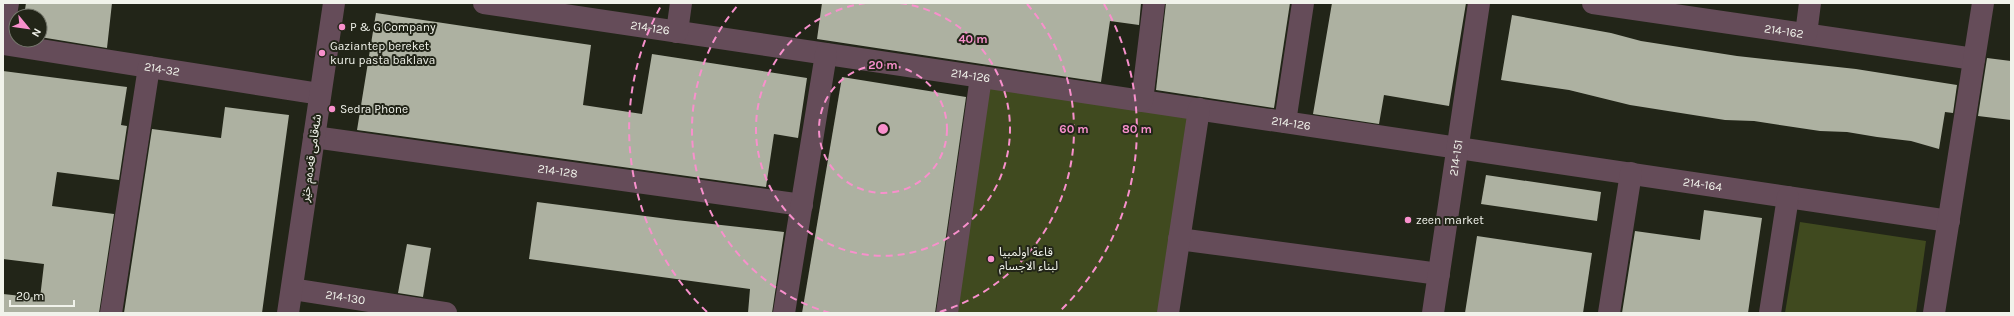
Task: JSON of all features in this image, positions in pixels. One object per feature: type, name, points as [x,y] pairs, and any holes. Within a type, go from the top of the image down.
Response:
[{"type":"street","points":[[3,33],[8,3]]},
{"type":"street","name":"شەقامی قەدەم خێر","points":[[288,313],[334,3]]},
{"type":"street","name":"214-126","points":[[484,3],[520,6],[676,32],[1457,148]]},
{"type":"street","points":[[676,32],[681,3]]},
{"type":"street","points":[[1142,101],[1154,3]]},
{"type":"street","points":[[1285,122],[1303,3]]},
{"type":"street","name":"214-151","points":[[1433,313],[1479,3]]},
{"type":"street","name":"214-162","points":[[1593,3],[1654,7],[1806,34],[1974,59]]},
{"type":"street","points":[[1806,34],[1810,3]]},
{"type":"street","points":[[1934,313],[1983,3]]},
{"type":"street","name":"214-32","points":[[3,44],[320,94]]},
{"type":"street","points":[[784,313],[826,54]]},
{"type":"street","points":[[111,313],[150,67]]},
{"type":"street","points":[[947,313],[982,77]]},
{"type":"street","points":[[1168,313],[1199,109]]},
{"type":"street","name":"214-128","points":[[314,137],[802,205]]},
{"type":"street","name":"214-164","points":[[1457,148],[1949,221]]},
{"type":"street","points":[[1608,313],[1631,173]]},
{"type":"street","points":[[1770,313],[1788,197]]},
{"type":"street","points":[[1179,239],[1439,274]]},
{"type":"street","name":"214-130","points":[[292,289],[446,313]]},
{"type":"green space","points":[[981,77],[1199,109],[1168,313],[945,313]]},
{"type":"green space","points":[[1800,222],[1926,241],[1916,313],[1785,313]]},
{"type":"building","points":[[26,3],[112,3],[107,48],[48,38],[48,8],[25,8]]},
{"type":"building","points":[[822,3],[1141,3],[1139,25],[1110,21],[1101,82],[817,39]]},
{"type":"building","points":[[1166,3],[1290,3],[1274,108],[1156,90]]},
{"type":"building","points":[[1332,3],[1466,3],[1449,106],[1384,95],[1379,124],[1313,114]]},
{"type":"building","points":[[376,13],[591,45],[583,105],[642,114],[652,54],[807,78],[798,138],[774,134],[766,187],[357,130]]},
{"type":"building","points":[[1512,15],[1611,33],[1641,41],[1737,56],[1856,69],[1957,85],[1953,113],[1945,112],[1939,149],[1911,141],[1847,132],[1820,131],[1754,121],[1725,120],[1630,105],[1569,90],[1501,80]]},
{"type":"building","points":[[1987,58],[2011,61],[2011,120],[1978,116]]},
{"type":"building","points":[[3,71],[127,87],[121,125],[127,126],[119,180],[57,172],[52,206],[114,214],[99,313],[3,313],[3,294],[40,298],[44,264],[3,259]]},
{"type":"building","points":[[842,77],[966,97],[935,313],[802,313]]},
{"type":"building","points":[[225,107],[289,115],[262,313],[124,313],[152,129],[221,138]]},
{"type":"building","points":[[1486,175],[1601,192],[1597,221],[1481,204]]},
{"type":"building","points":[[537,202],[784,232],[772,313],[748,313],[750,289],[529,259]]},
{"type":"building","points":[[1704,210],[1762,218],[1748,313],[1622,313],[1635,231],[1700,240]]},
{"type":"building","points":[[1477,236],[1592,253],[1583,313],[1465,313]]},
{"type":"building","points":[[407,244],[431,248],[423,297],[398,293]]},
{"type":"place","name":"P & G Company","points":[[342,27]]},
{"type":"place","name":"Gaziantep bereket kuru pasta baklava","points":[[322,53]]},
{"type":"place","name":"Sedra Phone","points":[[332,109]]},
{"type":"place","name":"zeen market","points":[[1408,220]]},
{"type":"place","name":"قاعة اولمبيا لبناء الاجسام","points":[[991,259]]}]
